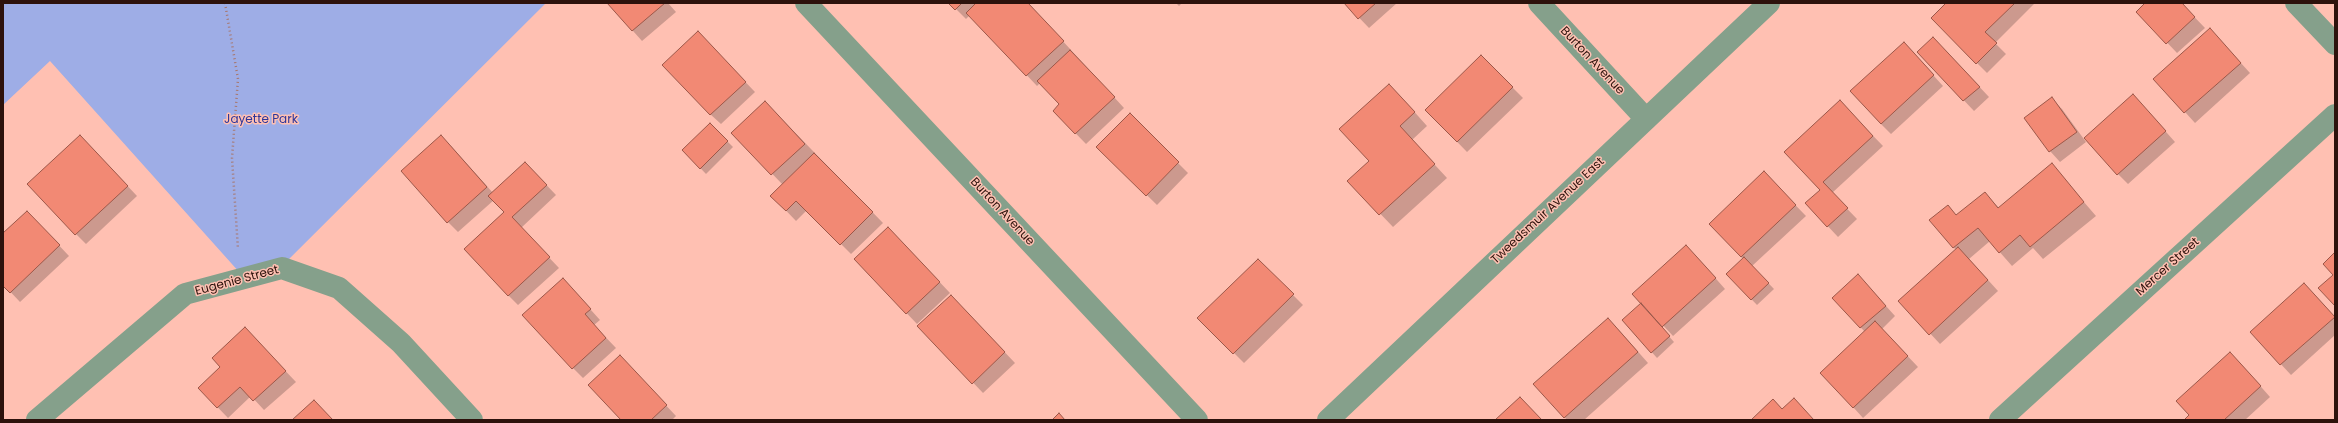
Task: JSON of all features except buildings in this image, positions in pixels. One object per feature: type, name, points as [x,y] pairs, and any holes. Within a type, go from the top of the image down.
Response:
[{"type":"street","name":"Burton Avenue","points":[[806,3],[1198,420]]},
{"type":"street","name":"Burton Avenue","points":[[1539,3],[1646,118]]},
{"type":"street","name":"Tweedsmuir Avenue East","points":[[1328,420],[1769,3]]},
{"type":"street","points":[[2296,3],[2335,44]]},
{"type":"street","name":"Mercer Street","points":[[2000,420],[2335,115]]},
{"type":"street","name":"Eugenie Street","points":[[38,420],[186,294],[282,268],[339,288],[401,343],[472,420]]},
{"type":"path","points":[[225,3],[238,79],[232,158],[242,279]]},
{"type":"green space","name":"Jayette Park","points":[[3,3],[546,3],[282,266],[240,273],[50,61],[3,105]]}]
